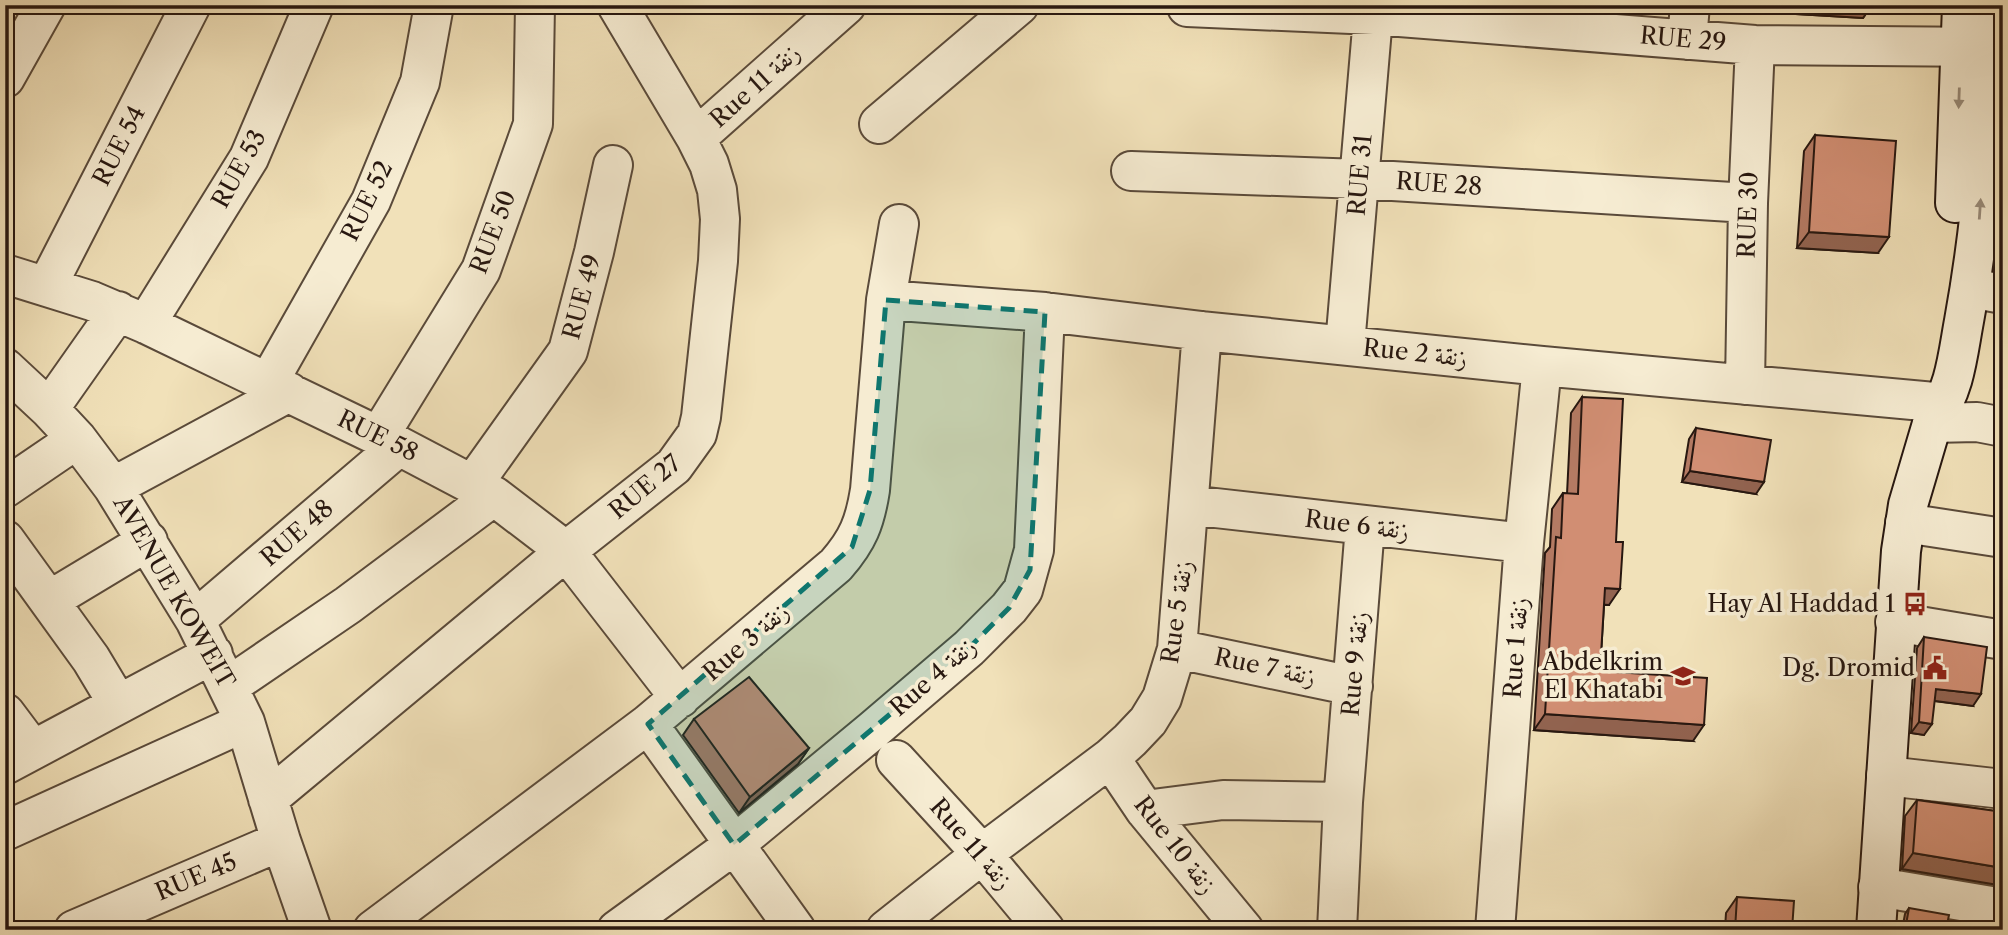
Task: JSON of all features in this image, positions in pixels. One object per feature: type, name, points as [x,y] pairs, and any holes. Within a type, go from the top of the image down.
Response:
[{"type":"street","points":[[5,78],[46,5]]},
{"type":"street","name":"RUE 54","points":[[47,286],[191,5]]},
{"type":"street","name":"RUE 53","points":[[49,409],[132,318],[249,158],[314,5]]},
{"type":"street","name":"RUE 52","points":[[278,387],[371,201],[420,82],[434,5]]},
{"type":"street","name":"RUE 50","points":[[389,441],[481,270],[533,124],[535,5]]},
{"type":"street","name":"Rue 11 زنقة","points":[[696,138],[846,5]]},
{"type":"street","points":[[879,124],[1019,5]]},
{"type":"street","points":[[1936,411],[1952,245],[1977,47],[1989,6]]},
{"type":"street","name":"RUE 29","points":[[1187,7],[1374,10],[1689,22],[1755,46],[1977,47]]},
{"type":"street","name":"RUE 31","points":[[1345,345],[1374,10]]},
{"type":"street","name":"RUE 27","points":[[268,799],[566,551],[674,466],[697,434],[718,261],[720,219],[717,190],[709,164],[632,11]]},
{"type":"street","name":"RUE 30","points":[[1745,385],[1748,203],[1755,46]]},
{"type":"street","points":[[1876,930],[1895,622],[1905,523],[1936,411],[1986,291],[1979,230],[1994,146],[1977,47]]},
{"type":"street","name":"RUE 49","points":[[18,757],[118,704],[221,670],[369,590],[483,490],[568,351],[613,165]]},
{"type":"street","name":"RUE 28","points":[[1130,171],[1360,178],[1748,203]]},
{"type":"street","name":"Rue 3 زنقة","points":[[373,930],[648,724],[836,565],[855,540],[867,511],[870,490],[886,300],[899,224]]},
{"type":"street","name":"RUE 58","points":[[5,274],[47,286],[132,318],[389,441],[483,490],[566,551],[680,698]]},
{"type":"street","name":"Rue 2 زنقة","points":[[886,300],[1045,312],[1202,331],[1745,385],[1936,411]]},
{"type":"street","name":"Rue 4 زنقة","points":[[617,930],[734,845],[969,648],[1023,590],[1034,550],[1045,312]]},
{"type":"street","name":"Rue 5 زنقة","points":[[886,930],[1110,758],[1148,721],[1162,698],[1177,649],[1202,331]]},
{"type":"street","name":"AVENUE KOWEIT","points":[[10,358],[113,487],[195,620],[245,722],[281,841],[312,930]]},
{"type":"street","name":"Rue 1 زنقة","points":[[1495,930],[1524,543],[1542,366]]},
{"type":"street","points":[[113,487],[278,387]]},
{"type":"street","points":[[1936,411],[2003,427]]},
{"type":"street","points":[[5,488],[77,439]]},
{"type":"street","name":"RUE 48","points":[[195,620],[389,441]]},
{"type":"street","name":"Rue 6 زنقة","points":[[1189,505],[1524,543]]},
{"type":"street","points":[[1905,523],[2003,538]]},
{"type":"street","name":"Rue 9 زنقة","points":[[1337,930],[1343,802],[1365,526]]},
{"type":"street","points":[[5,540],[91,659],[118,704]]},
{"type":"street","points":[[50,600],[148,541]]},
{"type":"street","points":[[1895,622],[2003,640]]},
{"type":"street","name":"Rue 7 زنقة","points":[[1177,649],[1353,686]]},
{"type":"street","points":[[5,713],[18,757]]},
{"type":"street","points":[[5,831],[245,722]]},
{"type":"street","points":[[648,724],[796,930]]},
{"type":"street","name":"Rue 10 زنقة","points":[[1110,758],[1145,810],[1244,930]]},
{"type":"street","name":"Rue 11 زنقة","points":[[896,760],[982,854],[1045,930]]},
{"type":"street","points":[[1886,776],[2003,789]]},
{"type":"street","points":[[1145,810],[1223,800],[1343,802]]},
{"type":"street","name":"RUE 45","points":[[74,930],[281,841]]},
{"type":"street","points":[[1878,887],[2003,908]]},
{"type":"highlighted area","points":[[886,300],[1045,312],[1030,570],[1009,608],[969,648],[734,845],[648,724],[852,547],[870,490]]},
{"type":"building","points":[[1815,135],[1896,141],[1889,237],[1809,232]]},
{"type":"building","points":[[1582,397],[1623,399],[1616,542],[1623,542],[1620,589],[1605,588],[1600,671],[1707,678],[1704,725],[1545,714],[1556,537],[1561,538],[1563,493],[1578,494]]},
{"type":"building","points":[[1696,428],[1771,440],[1764,482],[1690,471]]},
{"type":"building","points":[[1924,637],[1987,647],[1981,694],[1936,689],[1932,724],[1919,722]]},
{"type":"building","points":[[749,677],[809,748],[750,797],[694,719]]},
{"type":"building","points":[[1917,800],[2003,812],[2003,868],[1913,853]]},
{"type":"building","points":[[1737,897],[1794,901],[1792,930],[1735,930]]},
{"type":"building","points":[[1909,908],[1949,915],[1946,930],[1905,930]]},
{"type":"building","points":[[1642,922],[1729,930],[1641,930]]},
{"type":"place","name":"Hay Al Haddad 1","points":[[1915,604]]},
{"type":"place","name":"Dg. Dromid","points":[[1935,668]]},
{"type":"place","name":"Abdelkrim El Khatabi","points":[[1683,676]]}]
